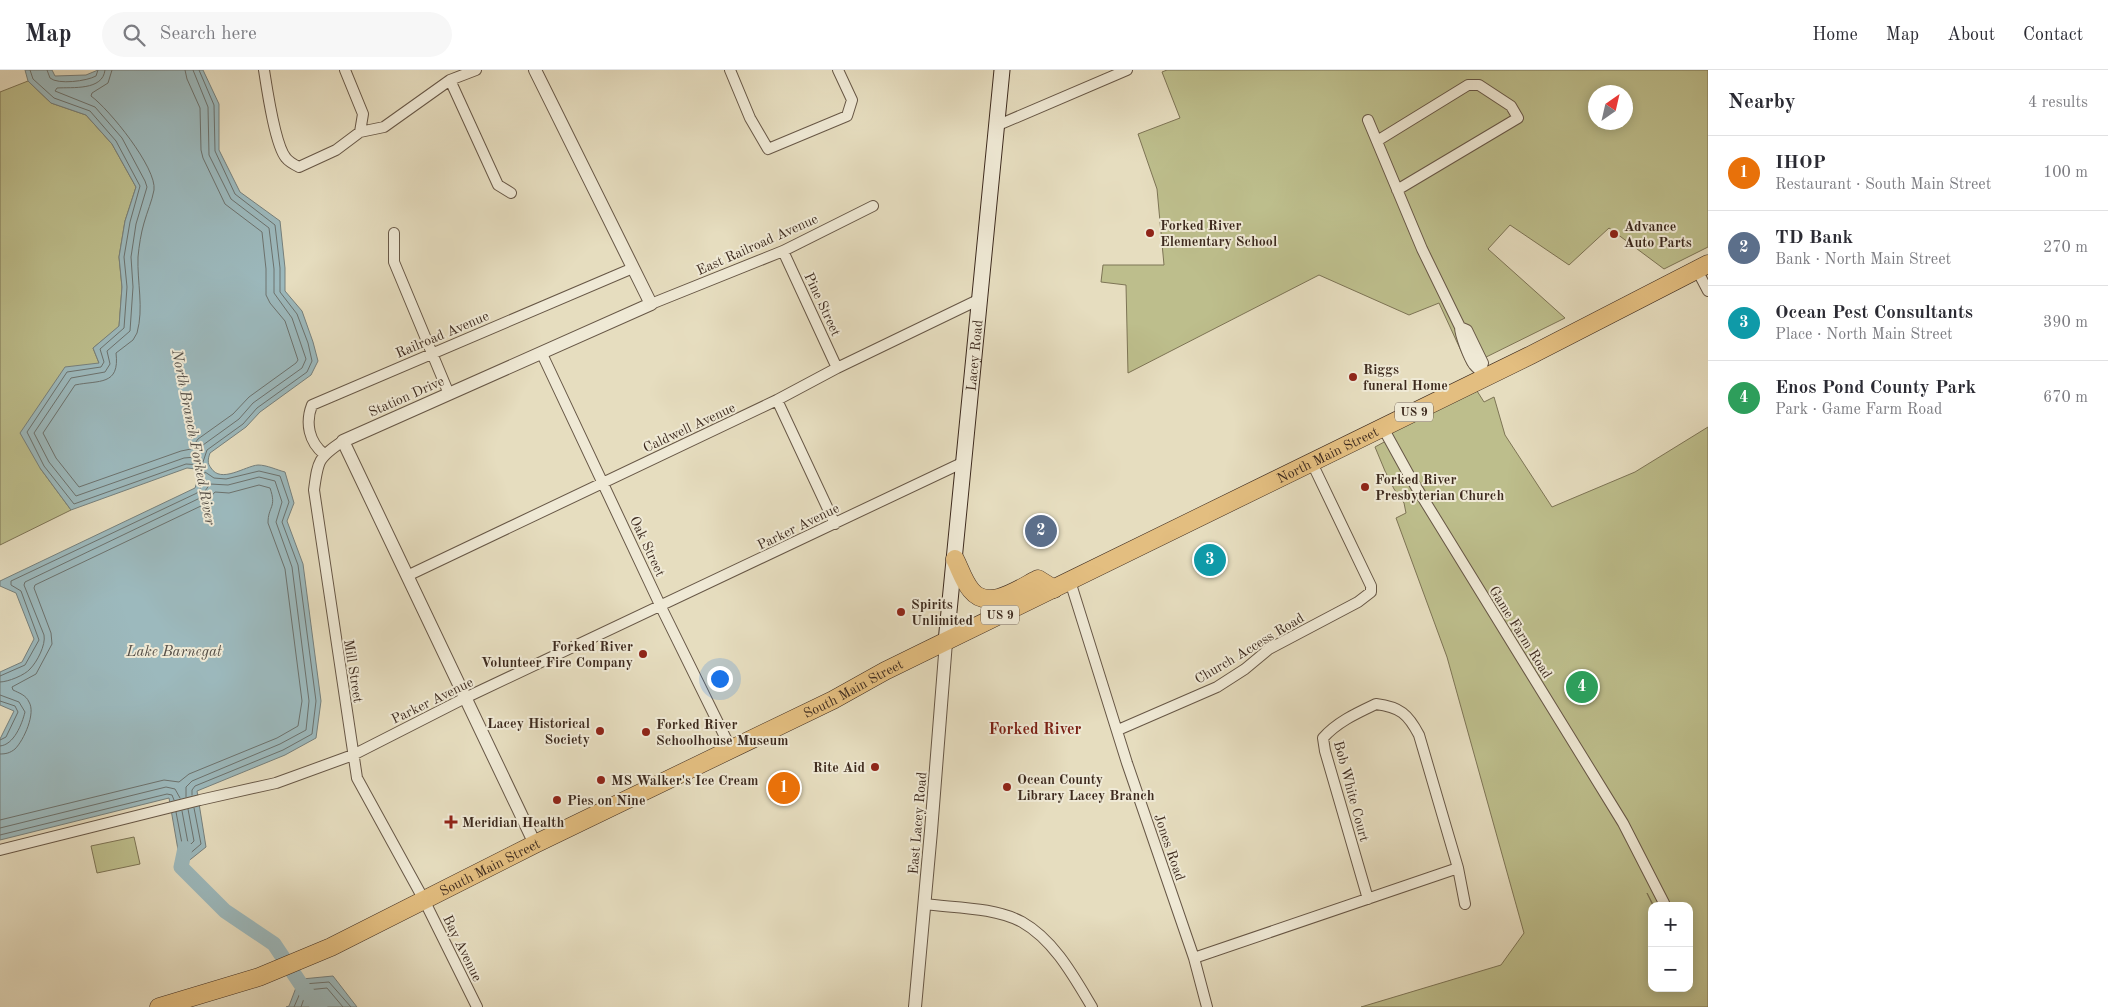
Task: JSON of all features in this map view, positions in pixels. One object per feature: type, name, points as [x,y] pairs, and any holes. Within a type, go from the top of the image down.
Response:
[{"type":"highway","name":"North Main Street","points":[[946,642],[1383,428],[1483,373],[1703,267]]},
{"type":"highway","points":[[955,559],[971,590],[979,598],[993,600],[1006,596],[1038,579],[1062,585]]},
{"type":"highway","name":"South Main Street","points":[[159,1007],[259,977],[315,954],[833,700],[884,671],[946,642]]},
{"type":"main road","name":"Lacey Road","points":[[946,642],[1002,70]]},
{"type":"street","points":[[264,70],[268,99],[281,148],[286,159],[299,167],[336,150],[360,132],[384,127],[450,80],[476,70]]},
{"type":"street","points":[[345,70],[363,114],[360,132]]},
{"type":"street","points":[[535,70],[651,304]]},
{"type":"street","points":[[730,70],[750,118],[768,149],[847,116],[852,100],[838,70]]},
{"type":"street","points":[[996,126],[1127,70]]},
{"type":"street","points":[[450,80],[498,184],[510,194]]},
{"type":"street","points":[[1377,141],[1468,85],[1479,85],[1511,106],[1518,118],[1397,190]]},
{"type":"street","points":[[1368,120],[1422,249],[1460,327],[1467,330],[1483,363],[1483,373]]},
{"type":"street","name":"East Railroad Avenue","points":[[651,304],[783,251],[873,206]]},
{"type":"street","points":[[394,233],[394,262],[449,394]]},
{"type":"street","name":"Pine Street","points":[[783,251],[837,368]]},
{"type":"street","points":[[1703,267],[1708,290]]},
{"type":"street","name":"Railroad Avenue","points":[[324,454],[316,447],[309,428],[309,414],[312,406],[633,268]]},
{"type":"street","name":"Caldwell Avenue","points":[[407,576],[777,400],[837,368],[980,299]]},
{"type":"street","name":"Station Drive","points":[[343,440],[542,354],[651,304]]},
{"type":"street","name":"Oak Street","points":[[542,354],[661,607],[731,749]]},
{"type":"street","points":[[777,400],[835,524]]},
{"type":"street","name":"Game Farm Road","points":[[1383,428],[1410,477],[1623,823],[1663,902]]},
{"type":"street","points":[[324,454],[343,440],[536,844]]},
{"type":"street","name":"Mill Street","points":[[324,454],[318,464],[314,490],[357,778],[424,900]]},
{"type":"street","name":"Parker Avenue","points":[[0,850],[200,800],[276,784],[353,754],[465,698],[661,607],[964,462]]},
{"type":"street","name":"Church Access Road","points":[[1118,730],[1217,687],[1269,649],[1358,602],[1371,592],[1371,586],[1312,463]]},
{"type":"street","name":"Jones Road","points":[[1062,585],[1118,730],[1127,763],[1194,958],[1207,1007]]},
{"type":"street","name":"East Lacey Road","points":[[915,1007],[946,642]]},
{"type":"street","name":"Bob White Court","points":[[1368,898],[1324,752],[1323,738],[1328,732],[1347,719],[1376,704],[1401,710],[1411,721],[1419,735],[1458,868],[1465,904]]},
{"type":"street","points":[[1194,958],[1458,868]]},
{"type":"street","name":"Bay Avenue","points":[[424,900],[477,1007]]},
{"type":"street","points":[[924,904],[979,910],[1003,915],[1022,922],[1050,946],[1070,969],[1092,1007]]},
{"type":"green space","points":[[1167,70],[1708,70],[1708,247],[1664,269],[1609,228],[1569,265],[1510,225],[1488,249],[1565,318],[1468,366],[1439,303],[1409,315],[1319,275],[1128,373],[1126,285],[1101,282],[1103,265],[1164,265],[1157,189],[1138,134],[1180,118],[1162,72]]},
{"type":"green space","points":[[28,81],[51,103],[86,115],[112,144],[136,187],[125,221],[119,257],[122,287],[119,327],[93,348],[99,363],[40,468],[71,510],[0,545],[0,92]]},
{"type":"green space","points":[[1472,383],[1484,402],[1494,397],[1505,435],[1552,507],[1635,472],[1708,427],[1708,1007],[1361,1007],[1501,965],[1524,933],[1447,657],[1396,518],[1406,513],[1404,503],[1394,489],[1375,447],[1386,441],[1383,428]]},
{"type":"green space","points":[[134,837],[140,864],[97,873],[91,846]]},
{"type":"water","name":"Lake Barnegat","points":[[25,70],[52,70],[55,76],[86,75],[98,70],[203,70],[219,104],[219,150],[240,192],[280,221],[285,268],[285,291],[302,311],[318,361],[311,375],[260,412],[246,427],[210,453],[208,461],[215,473],[221,474],[233,473],[258,465],[285,472],[294,503],[287,521],[303,564],[321,701],[316,738],[285,755],[197,791],[206,847],[181,867],[169,798],[0,840],[0,739],[14,711],[0,705],[0,672],[22,662],[34,639],[16,593],[0,586],[0,581],[195,488],[198,479],[196,469],[187,468],[71,510],[40,468],[20,433],[65,367],[99,363],[93,348],[119,326],[122,287],[119,257],[125,221],[136,187],[112,144],[86,115],[51,103],[28,81]]},
{"type":"water","points":[[333,976],[357,1007],[286,1007],[289,1006],[297,985],[302,979]]},
{"type":"waterway","name":"North Branch Forked River","points":[[185,848],[181,867],[225,911],[274,944],[306,992],[320,1007]]},
{"type":"place","name":"Forked River Elementary School","points":[[1150,233]]},
{"type":"place","name":"Advance Auto Parts","points":[[1614,234]]},
{"type":"place","name":"Riggs funeral Home","points":[[1353,377]]},
{"type":"place","name":"Forked River Presbyterian Church","points":[[1365,487]]},
{"type":"place","name":"TD Bank","points":[[1041,531]]},
{"type":"place","name":"Ocean Pest Consultants","points":[[1210,560]]},
{"type":"place","name":"Spirits Unlimited","points":[[901,612]]},
{"type":"place","name":"Forked River Volunteer Fire Company","points":[[643,654]]},
{"type":"place","name":"Enos Pond County Park","points":[[1582,687]]},
{"type":"place","name":"Lacey Historical Society","points":[[600,731]]},
{"type":"place","name":"Forked River Schoolhouse Museum","points":[[646,732]]},
{"type":"place","name":"Rite Aid","points":[[875,767]]},
{"type":"place","name":"MS Walker's Ice Cream","points":[[601,780]]},
{"type":"place","name":"Ocean County Library Lacey Branch","points":[[1007,787]]},
{"type":"place","name":"IHOP","points":[[784,788]]},
{"type":"place","name":"Pies on Nine","points":[[557,800]]},
{"type":"place","name":"Meridian Health","points":[[451,822]]},
{"type":"district","name":"Forked River","points":[[1035,728]]}]
